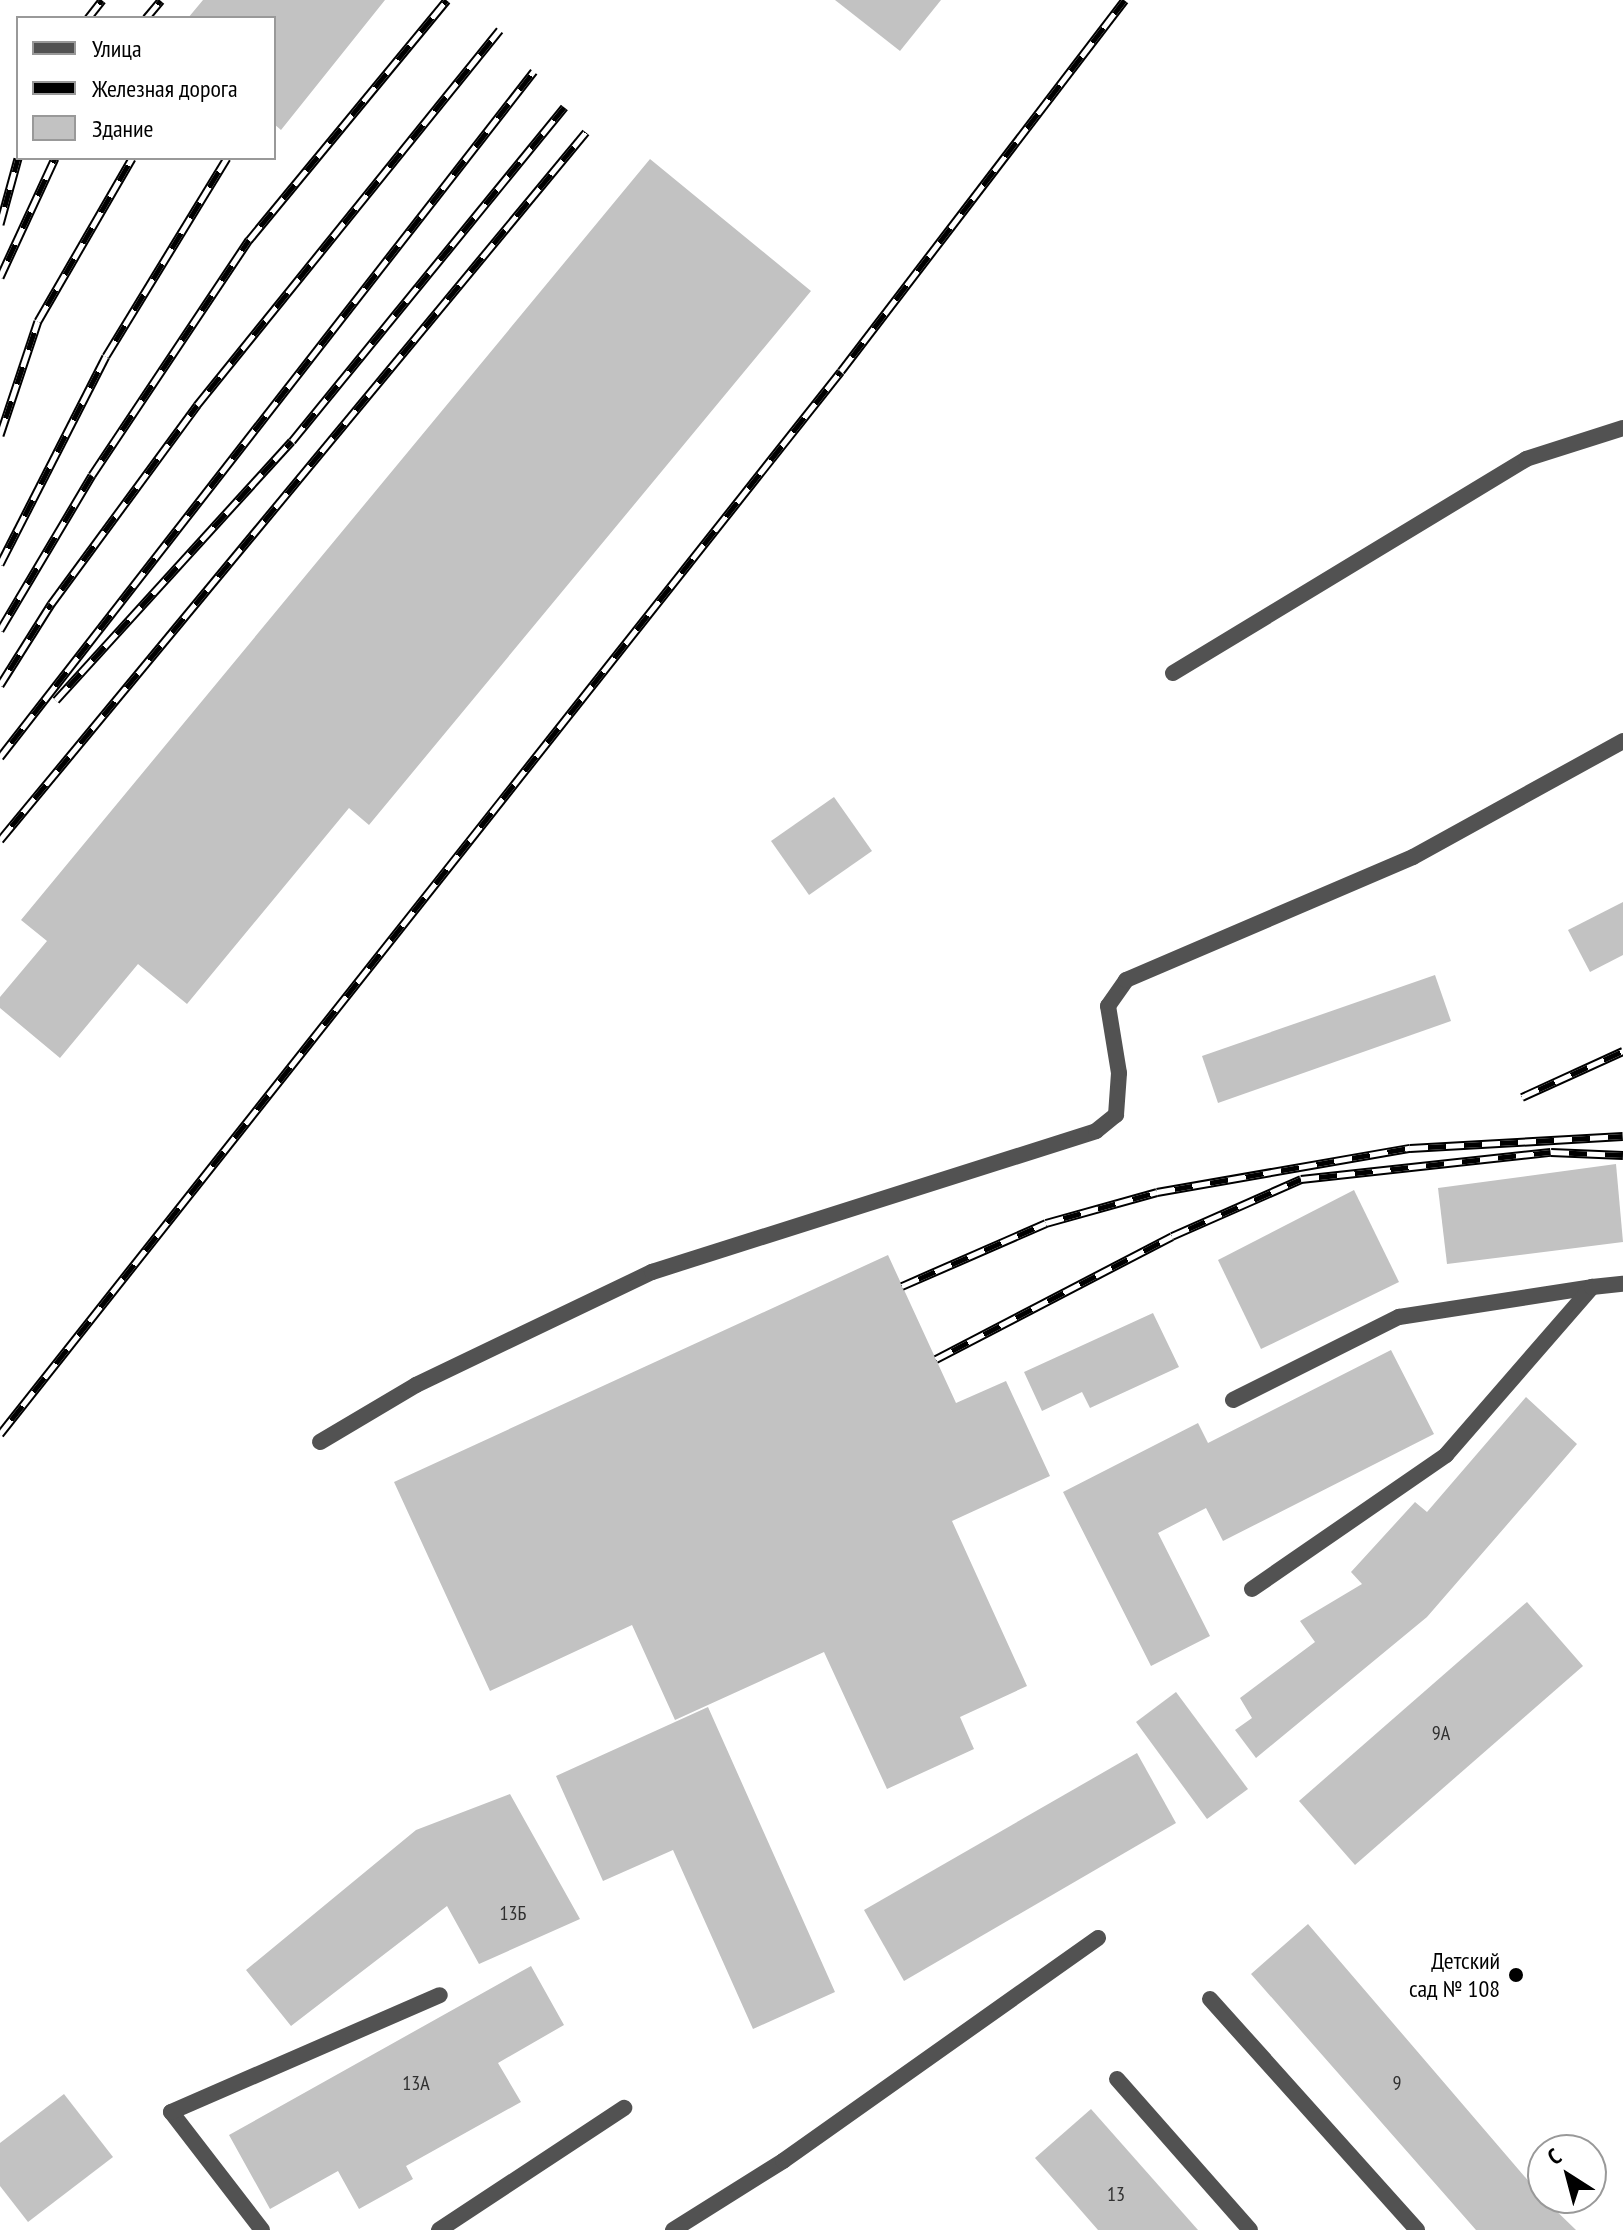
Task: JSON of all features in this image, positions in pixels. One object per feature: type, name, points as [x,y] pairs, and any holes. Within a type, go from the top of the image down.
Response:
[{"type":"street","points":[[1173,673],[1526,459],[1623,428]]},
{"type":"street","points":[[320,1442],[416,1385],[652,1272],[1096,1131],[1116,1115],[1119,1073],[1108,1006],[1126,980],[1413,857],[1623,741]]},
{"type":"street","points":[[1233,1400],[1399,1317],[1623,1284]]},
{"type":"street","points":[[1252,1589],[1446,1455],[1592,1287]]},
{"type":"street","points":[[673,2230],[783,2161],[1098,1938]]},
{"type":"street","points":[[262,2230],[171,2112],[440,1995]]},
{"type":"street","points":[[1210,1999],[1417,2230]]},
{"type":"street","points":[[1117,2079],[1250,2230]]},
{"type":"street","points":[[439,2230],[624,2108]]},
{"type":"building","points":[[203,0],[385,0],[281,130],[276,126],[276,16],[190,16]]},
{"type":"building","points":[[835,0],[941,0],[900,51]]},
{"type":"building","points":[[650,159],[811,291],[369,825],[349,808],[187,1004],[138,964],[60,1058],[0,1008],[0,997],[47,941],[21,920]]},
{"type":"building","points":[[834,797],[872,851],[809,895],[771,841]]},
{"type":"building","points":[[1623,902],[1623,955],[1590,972],[1568,930]]},
{"type":"building","points":[[1435,975],[1451,1021],[1218,1103],[1202,1056]]},
{"type":"building","points":[[1616,1164],[1623,1242],[1447,1264],[1438,1188]]},
{"type":"building","points":[[1354,1190],[1399,1282],[1261,1349],[1218,1260]]},
{"type":"building","points":[[888,1255],[956,1403],[1006,1381],[1050,1476],[952,1521],[1027,1686],[960,1717],[974,1749],[887,1789],[824,1652],[675,1720],[632,1625],[490,1691],[394,1482]]},
{"type":"building","points":[[1153,1313],[1179,1367],[1090,1408],[1082,1392],[1042,1411],[1024,1372]]},
{"type":"building","points":[[1391,1350],[1434,1434],[1223,1541],[1206,1508],[1158,1533],[1210,1636],[1151,1666],[1063,1492],[1198,1423],[1208,1443]]},
{"type":"building","points":[[1526,1397],[1577,1444],[1427,1617],[1256,1758],[1235,1730],[1252,1718],[1240,1698],[1315,1642],[1300,1621],[1362,1584],[1351,1572],[1415,1502],[1427,1512]]},
{"type":"building","points":[[1527,1602],[1583,1666],[1355,1865],[1299,1801]]},
{"type":"building","points":[[1176,1692],[1248,1789],[1207,1819],[1136,1722]]},
{"type":"building","points":[[708,1707],[835,1992],[753,2029],[673,1850],[603,1881],[556,1776]]},
{"type":"building","points":[[1137,1753],[1176,1823],[904,1981],[864,1910]]},
{"type":"building","points":[[510,1794],[580,1919],[479,1964],[447,1906],[291,2026],[246,1970],[416,1830]]},
{"type":"building","points":[[1308,1924],[1527,2179],[1527,2214],[1560,2214],[1576,2230],[1476,2230],[1251,1974]]},
{"type":"building","points":[[531,1966],[564,2025],[498,2063],[521,2102],[406,2166],[413,2179],[359,2209],[338,2171],[270,2209],[229,2135]]},
{"type":"building","points":[[64,2094],[113,2157],[28,2222],[0,2186],[0,2143]]},
{"type":"building","points":[[1091,2109],[1198,2230],[1098,2230],[1035,2158]]},
{"type":"railway","points":[[90,16],[102,0]]},
{"type":"railway","points":[[148,16],[161,0]]},
{"type":"railway","points":[[0,630],[92,475],[249,240],[447,0]]},
{"type":"railway","points":[[0,1434],[841,371],[1125,0]]},
{"type":"railway","points":[[0,685],[51,604],[197,405],[500,30]]},
{"type":"railway","points":[[0,757],[534,71]]},
{"type":"railway","points":[[56,700],[292,441],[564,107]]},
{"type":"railway","points":[[0,840],[586,132]]},
{"type":"railway","points":[[0,224],[17,160]]},
{"type":"railway","points":[[0,277],[54,160]]},
{"type":"railway","points":[[0,435],[38,321],[131,160]]},
{"type":"railway","points":[[0,564],[106,356],[226,160]]},
{"type":"railway","points":[[1522,1097],[1623,1051]]},
{"type":"railway","points":[[902,1286],[1046,1223],[1157,1192],[1410,1148],[1623,1136]]},
{"type":"railway","points":[[936,1359],[1172,1236],[1301,1179],[1551,1152],[1623,1155]]},
{"type":"place","name":"Детский сад № 108","points":[[1516,1975]]}]
